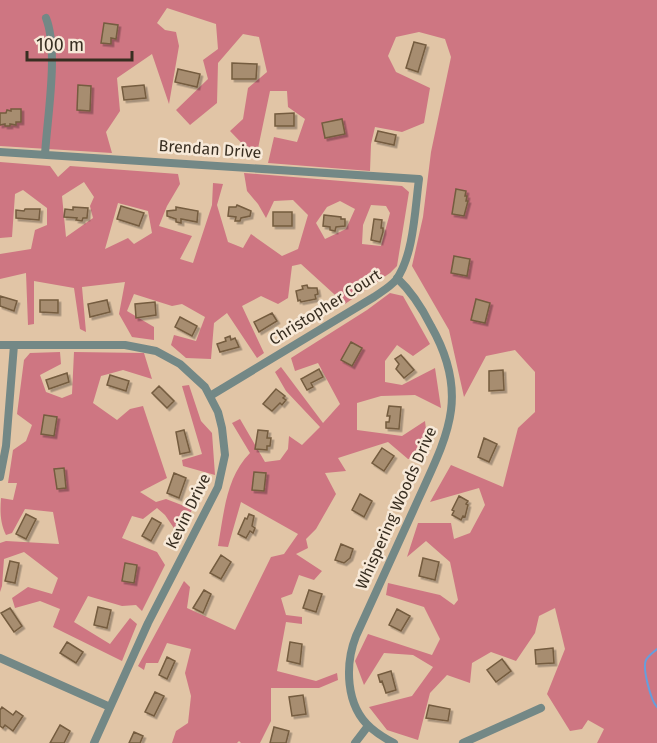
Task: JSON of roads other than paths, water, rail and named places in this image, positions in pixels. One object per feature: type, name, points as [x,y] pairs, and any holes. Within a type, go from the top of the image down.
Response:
[{"type":"street","points":[[45,155],[53,40],[46,18]]},
{"type":"street","name":"Brendan Drive","points":[[0,152],[419,179]]},
{"type":"street","name":"Christopher Court","points":[[210,396],[374,297],[397,278],[407,255],[419,179]]},
{"type":"street","name":"Whispering Woods Drive","points":[[394,743],[369,726],[355,705],[351,693],[349,661],[352,646],[440,453],[451,412],[452,383],[442,345],[411,292],[397,278]]},
{"type":"street","name":"Kevin Drive","points":[[0,345],[124,345],[156,351],[180,364],[205,387],[218,412],[225,443],[221,478],[213,499],[148,623],[94,743]]},
{"type":"street","points":[[0,477],[6,446],[14,345]]},
{"type":"street","points":[[0,658],[110,707]]},
{"type":"street","points":[[463,743],[541,708]]},
{"type":"street","points":[[355,743],[369,726]]},
{"type":"waterway","points":[[657,649],[645,664],[648,684],[657,707]]}]
